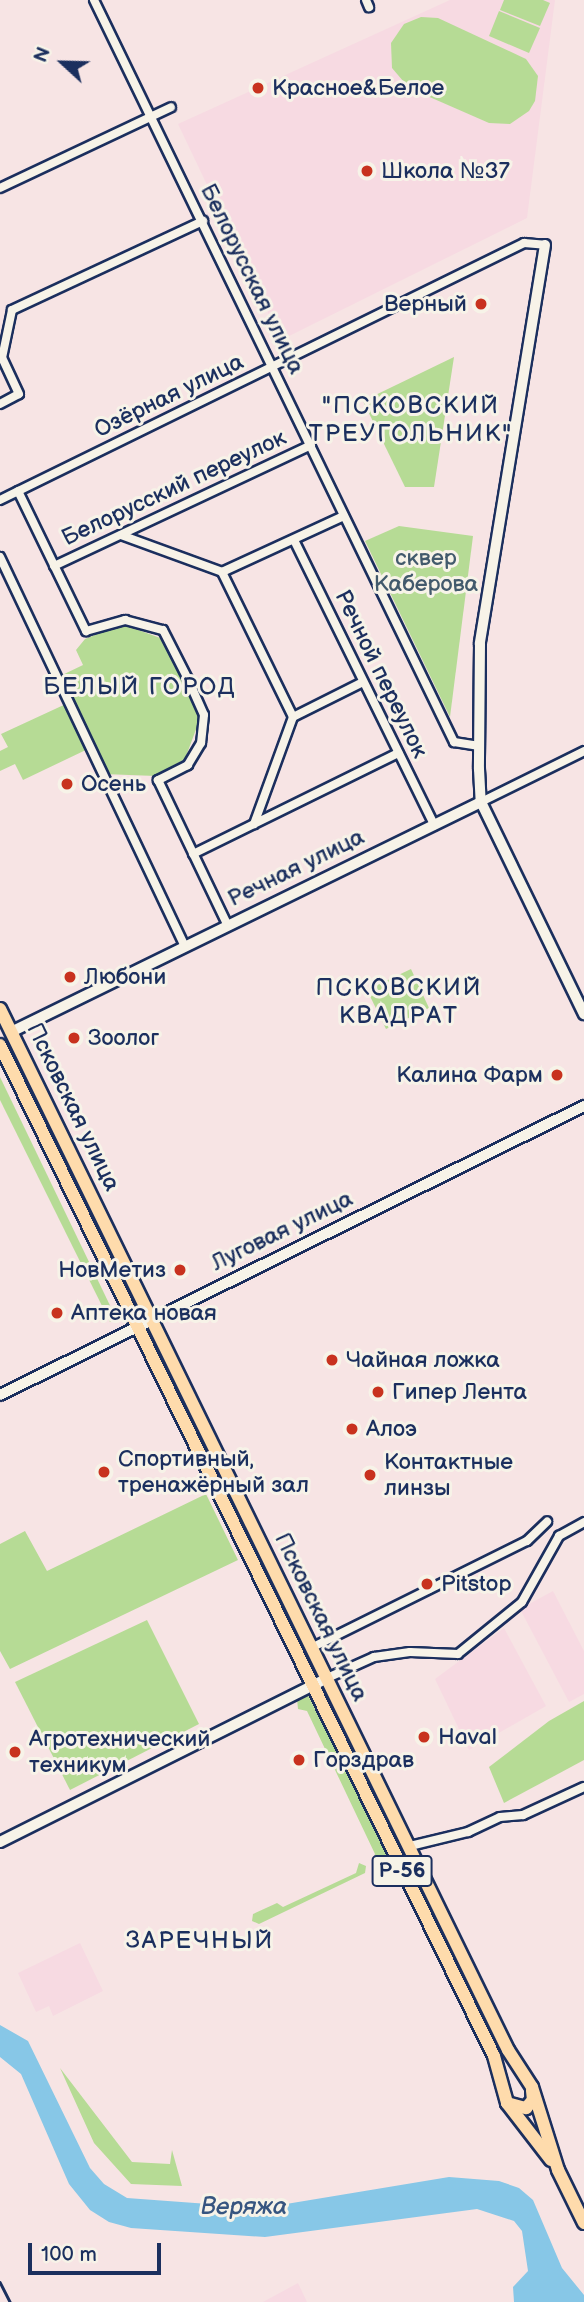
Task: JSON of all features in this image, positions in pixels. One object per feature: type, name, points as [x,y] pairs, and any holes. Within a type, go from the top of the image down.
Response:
[{"type":"main road","name":"Псковская улица","points":[[0,1009],[52,1109],[508,2050],[532,2087],[558,2170],[584,2224]]},
{"type":"main road","name":"Псковская улица","points":[[0,1045],[494,2056],[507,2103],[558,2170]]},
{"type":"main road","points":[[35,1115],[45,1119],[52,1109]]},
{"type":"main road","points":[[507,2103],[526,2108],[533,2100],[532,2087]]},
{"type":"street","name":"Белорусская улица","points":[[94,0],[454,742],[478,746]]},
{"type":"street","points":[[0,188],[171,107]]},
{"type":"street","points":[[0,404],[19,394],[2,358],[12,310],[203,220]]},
{"type":"street","name":"Озёрная улица","points":[[0,500],[524,243],[545,245]]},
{"type":"street","points":[[545,245],[480,644],[478,746],[481,802],[584,1014]]},
{"type":"street","name":"Белорусский переулок","points":[[54,566],[311,445]]},
{"type":"street","points":[[18,491],[86,631],[125,620],[163,630],[188,679],[204,715],[201,743],[188,765],[158,779],[227,924]]},
{"type":"street","points":[[222,572],[344,516]]},
{"type":"street","points":[[121,535],[222,572],[293,717]]},
{"type":"street","name":"Речной переулок","points":[[294,540],[433,825]]},
{"type":"street","points":[[0,557],[184,945]]},
{"type":"street","points":[[254,824],[293,717],[363,682]]},
{"type":"street","name":"Речная улица","points":[[13,1031],[584,751]]},
{"type":"street","points":[[193,854],[398,753]]},
{"type":"street","name":"Луговая улица","points":[[0,1395],[584,1106]]},
{"type":"street","points":[[313,1647],[527,1541],[547,1522]]},
{"type":"street","points":[[0,1842],[374,1657],[410,1652],[458,1654],[522,1602],[559,1536],[584,1522]]},
{"type":"street","points":[[410,1846],[468,1832],[500,1816],[523,1815],[584,1787]]},
{"type":"shaded area","name":"Школа №37","points":[[450,0],[555,0],[527,218],[281,340],[178,124]]},
{"type":"shaded area","points":[[553,1591],[584,1651],[584,1694],[569,1702],[520,1609]]},
{"type":"shaded area","points":[[504,1628],[546,1706],[469,1750],[435,1679]]},
{"type":"shaded area","points":[[80,1943],[103,1991],[53,2016],[49,2006],[36,2012],[18,1973]]},
{"type":"shaded area","points":[[298,2283],[307,2302],[263,2302]]},
{"type":"green space","points":[[504,0],[543,0],[550,3],[540,26],[500,10]]},
{"type":"green space","points":[[499,11],[540,28],[529,53],[489,36]]},
{"type":"green space","points":[[421,17],[438,18],[526,59],[538,76],[535,101],[529,111],[510,124],[489,123],[409,88],[392,68],[391,43],[404,24]]},
{"type":"green space","points":[[454,357],[434,487],[405,487],[363,401]]},
{"type":"green space","name":"сквер Каберова","points":[[399,526],[473,536],[450,717],[365,541]]},
{"type":"green space","points":[[122,624],[163,639],[201,716],[185,759],[156,776],[103,774],[90,748],[23,780],[15,764],[0,771],[0,751],[8,747],[1,734],[68,703],[56,678],[83,665],[76,650],[85,639]]},
{"type":"green space","points":[[411,969],[429,1008],[386,1029],[367,990]]},
{"type":"green space","points":[[0,1077],[117,1320],[110,1322],[0,1100]]},
{"type":"green space","points":[[206,1494],[238,1560],[10,1669],[0,1651],[0,1544],[25,1531],[47,1571]]},
{"type":"green space","points":[[147,1620],[199,1724],[70,1790],[15,1682]]},
{"type":"green space","points":[[308,1695],[389,1857],[380,1866],[372,1863],[375,1854],[307,1711],[298,1709],[297,1699]]},
{"type":"green space","points":[[584,1701],[584,1760],[504,1803],[489,1767],[549,1721]]},
{"type":"green space","points":[[359,1863],[366,1866],[365,1873],[259,1924],[252,1921],[253,1914],[277,1903],[283,1907],[356,1873]]},
{"type":"green space","points":[[60,2068],[132,2162],[170,2164],[172,2150],[182,2186],[131,2184],[94,2143]]},
{"type":"water","name":"Веряжа","points":[[0,2025],[28,2041],[90,2168],[104,2184],[127,2198],[262,2208],[449,2177],[499,2181],[519,2188],[533,2200],[562,2268],[584,2295],[584,2302],[514,2302],[513,2287],[528,2271],[522,2231],[514,2221],[477,2209],[265,2237],[131,2228],[109,2222],[90,2210],[69,2184],[21,2074],[0,2057]]},
{"type":"railway","points":[[0,2282],[10,2302]]},
{"type":"place","name":"Красное&Белое","points":[[258,88]]},
{"type":"place","name":"Школа №37","points":[[367,171]]},
{"type":"place","name":"Верный","points":[[481,304]]},
{"type":"place","name":"Осень","points":[[67,784]]},
{"type":"place","name":"Любони","points":[[70,977]]},
{"type":"place","name":"Зоолог","points":[[74,1038]]},
{"type":"place","name":"Калина Фарм","points":[[557,1075]]},
{"type":"place","name":"НовМетиз","points":[[180,1270]]},
{"type":"place","name":"Аптека новая","points":[[57,1313]]},
{"type":"place","name":"Чайная ложка","points":[[332,1360]]},
{"type":"place","name":"Гипер Лента","points":[[378,1392]]},
{"type":"place","name":"Алоэ","points":[[352,1429]]},
{"type":"place","name":"Спортивный, тренажёрный зал","points":[[104,1472]]},
{"type":"place","name":"Контактные линзы","points":[[370,1475]]},
{"type":"place","name":"Pitstop","points":[[427,1584]]},
{"type":"place","name":"Haval","points":[[424,1737]]},
{"type":"place","name":"Агротехнический техникум","points":[[15,1752]]},
{"type":"place","name":"Горздрав","points":[[299,1760]]},
{"type":"district","name":"\"ПСКОВСКИЙ ТРЕУГОЛЬНИК\"","points":[[411,420]]},
{"type":"district","name":"БЕЛЫЙ ГОРОД","points":[[140,687]]},
{"type":"district","name":"ПСКОВСКИЙ КВАДРАТ","points":[[399,1002]]},
{"type":"district","name":"ЗАРЕЧНЫЙ","points":[[200,1941]]}]
